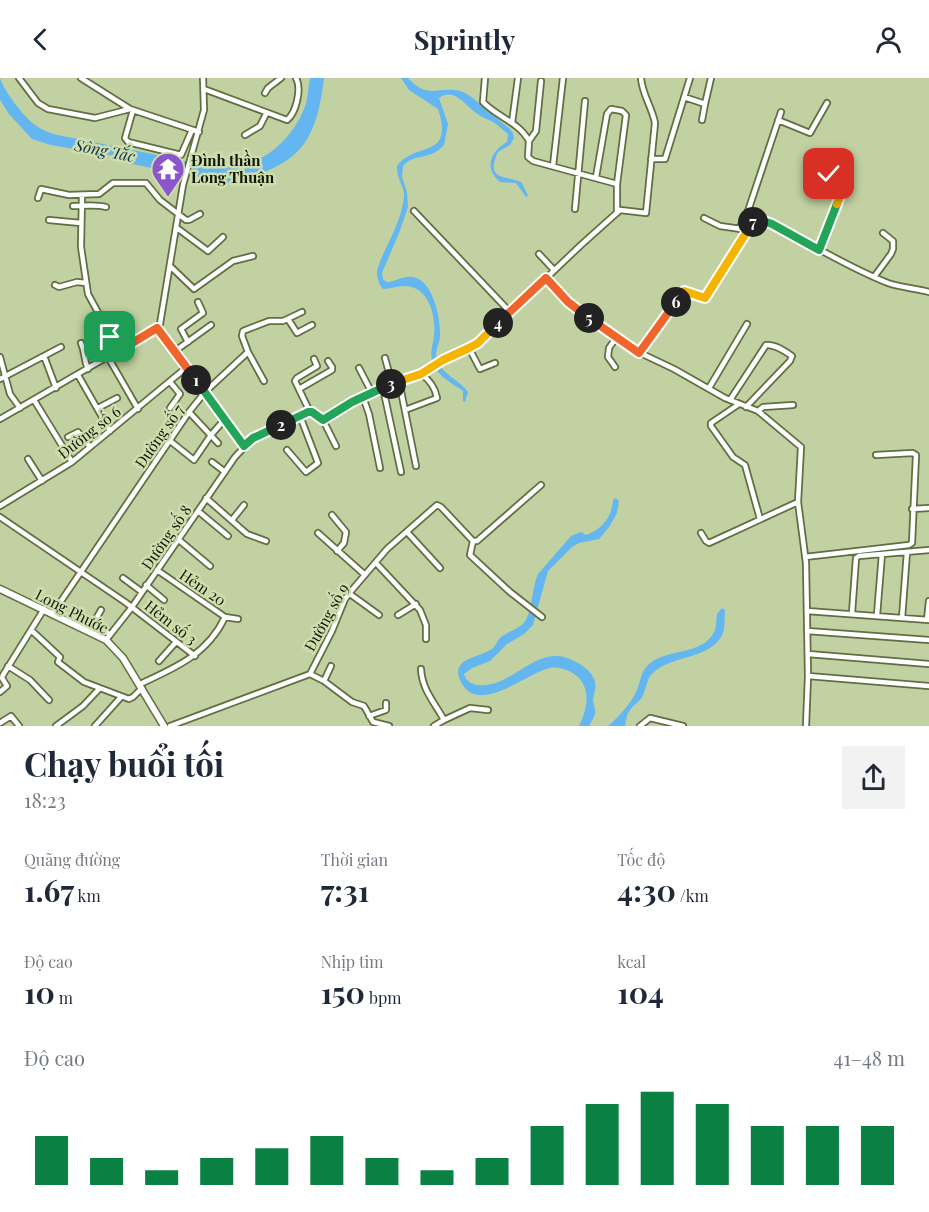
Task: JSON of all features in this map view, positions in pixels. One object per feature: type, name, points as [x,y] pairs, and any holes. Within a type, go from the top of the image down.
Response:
[{"type":"street","points":[[19,78],[38,103],[48,109],[95,118],[132,110]]},
{"type":"street","points":[[81,78],[132,110],[199,132]]},
{"type":"street","points":[[0,419],[119,351],[160,324],[183,185],[205,106],[203,78]]},
{"type":"street","points":[[265,93],[281,78]]},
{"type":"street","points":[[204,89],[285,120],[290,118],[296,104],[298,87],[296,78]]},
{"type":"street","points":[[485,78],[483,102],[495,113],[512,123],[529,141]]},
{"type":"street","points":[[512,123],[518,78]]},
{"type":"street","points":[[553,166],[563,78]]},
{"type":"street","points":[[323,420],[363,397],[423,373],[443,360],[478,343],[622,209],[646,213],[655,123],[642,90],[641,78]]},
{"type":"street","points":[[651,159],[665,159],[690,78]]},
{"type":"street","points":[[702,120],[711,78]]},
{"type":"street","points":[[541,81],[536,131],[529,141],[527,155],[530,160],[617,184]]},
{"type":"street","points":[[684,97],[705,104]]},
{"type":"street","points":[[575,209],[585,100]]},
{"type":"street","points":[[778,120],[810,133],[827,103]]},
{"type":"street","points":[[596,177],[607,114],[611,109],[622,111],[626,115],[617,184],[617,213]]},
{"type":"street","points":[[132,110],[125,138],[128,142],[181,155],[192,130]]},
{"type":"street","points":[[739,229],[747,214],[781,112]]},
{"type":"street","points":[[245,135],[260,126],[266,114]]},
{"type":"street","points":[[819,250],[845,184],[843,180],[829,174]]},
{"type":"street","points":[[38,198],[42,189],[68,195],[99,194],[113,183],[144,183],[149,185],[160,200],[187,220],[200,214]]},
{"type":"street","points":[[82,195],[81,251],[88,294],[119,351]]},
{"type":"street","points":[[73,206],[106,207]]},
{"type":"street","points":[[414,211],[510,312]]},
{"type":"street","points":[[747,214],[772,224],[874,277],[899,287],[929,292]]},
{"type":"street","points":[[704,218],[720,226],[748,230]]},
{"type":"street","points":[[639,353],[684,291],[705,298],[755,218]]},
{"type":"street","points":[[49,220],[81,223]]},
{"type":"street","points":[[177,228],[208,251],[223,237]]},
{"type":"street","points":[[874,277],[893,249],[893,241],[883,233]]},
{"type":"street","points":[[539,254],[554,270]]},
{"type":"street","points":[[170,266],[194,289],[232,261],[253,256]]},
{"type":"street","points":[[546,278],[575,308],[616,338],[639,353],[730,400],[758,411],[801,447],[798,502],[805,557],[807,611],[806,726]]},
{"type":"street","points":[[55,285],[59,287],[77,282],[86,283]]},
{"type":"street","points":[[188,342],[181,329],[203,313],[198,302]]},
{"type":"street","points":[[264,381],[248,352],[242,334],[246,328],[269,321],[281,322],[302,312]]},
{"type":"street","points":[[288,319],[297,333],[312,325]]},
{"type":"street","points":[[709,388],[747,324]]},
{"type":"street","points":[[175,351],[211,325]]},
{"type":"street","points":[[157,328],[244,446],[253,438],[310,412]]},
{"type":"street","points":[[615,367],[608,357],[609,348],[616,338]]},
{"type":"street","points":[[81,344],[86,354],[84,361],[88,369]]},
{"type":"street","points":[[730,400],[766,345],[772,345],[792,356],[790,361],[746,407]]},
{"type":"street","points":[[0,379],[61,348]]},
{"type":"street","points":[[469,348],[480,369],[495,363]]},
{"type":"street","name":"Đường số 7","points":[[53,614],[189,412],[205,392],[248,352]]},
{"type":"street","points":[[44,356],[56,388]]},
{"type":"street","points":[[0,357],[10,394],[20,408]]},
{"type":"street","points":[[108,357],[138,409]]},
{"type":"street","points":[[385,358],[392,384]]},
{"type":"street","points":[[314,359],[315,367],[296,379],[310,412],[323,420],[336,446]]},
{"type":"street","points":[[299,389],[332,370],[328,361]]},
{"type":"street","name":"Đường số 6","points":[[0,506],[72,462],[187,367]]},
{"type":"street","points":[[359,368],[372,393]]},
{"type":"street","points":[[405,411],[437,398],[435,388],[423,373]]},
{"type":"street","points":[[78,375],[110,431]]},
{"type":"street","points":[[170,381],[180,394],[170,408]]},
{"type":"street","points":[[399,381],[416,466]]},
{"type":"street","points":[[383,388],[401,472]]},
{"type":"street","points":[[363,397],[369,414],[380,468]]},
{"type":"street","points":[[98,408],[117,398]]},
{"type":"street","points":[[34,400],[72,462]]},
{"type":"street","points":[[739,404],[711,423],[711,426],[733,457],[745,465],[760,519]]},
{"type":"street","points":[[758,411],[763,407],[793,405]]},
{"type":"street","points":[[189,412],[218,443]]},
{"type":"street","points":[[287,450],[306,472],[318,463],[300,416]]},
{"type":"street","points":[[169,440],[194,460],[225,419]]},
{"type":"street","points":[[68,437],[78,432],[90,447]]},
{"type":"street","name":"Đường số 8","points":[[108,638],[244,446]]},
{"type":"street","points":[[805,557],[912,543],[916,455],[913,453],[876,455]]},
{"type":"street","points":[[27,459],[42,481]]},
{"type":"street","points":[[212,462],[225,472]]},
{"type":"street","points":[[472,541],[477,541],[541,485]]},
{"type":"street","points":[[206,498],[247,534],[267,541]]},
{"type":"street","points":[[701,533],[709,543],[798,502]]},
{"type":"street","points":[[231,520],[244,505]]},
{"type":"street","name":"Đường số 9","points":[[164,726],[310,674],[350,594],[406,532],[437,505],[472,541],[470,555],[525,605],[541,615]]},
{"type":"street","points":[[912,509],[929,508]]},
{"type":"street","points":[[198,511],[228,536]]},
{"type":"street","points":[[332,515],[346,534],[344,543],[337,551]]},
{"type":"street","name":"Hẻm số 3","points":[[0,517],[132,607],[195,656]]},
{"type":"street","points":[[406,532],[440,567]]},
{"type":"street","points":[[318,533],[365,575]]},
{"type":"street","points":[[179,540],[210,566]]},
{"type":"street","points":[[852,614],[856,558],[929,550]]},
{"type":"street","points":[[902,618],[907,552]]},
{"type":"street","points":[[878,615],[882,554]]},
{"type":"street","points":[[376,563],[416,604],[424,619],[426,639]]},
{"type":"street","name":"Hẻm 20","points":[[157,570],[225,617],[238,619]]},
{"type":"street","points":[[123,578],[142,592]]},
{"type":"street","points":[[147,585],[165,600]]},
{"type":"street","name":"Long Phước","points":[[0,589],[108,638],[141,686],[164,726]]},
{"type":"street","points":[[350,594],[379,615]]},
{"type":"street","points":[[807,611],[928,620],[929,601]]},
{"type":"street","points":[[398,615],[416,604]]},
{"type":"street","points":[[0,692],[7,686],[2,677],[44,609]]},
{"type":"street","points":[[101,610],[96,622],[108,638]]},
{"type":"street","points":[[31,630],[60,657],[58,662],[78,678],[121,697],[131,698],[141,686],[195,656],[218,633],[225,617]]},
{"type":"street","points":[[807,631],[929,640]]},
{"type":"street","points":[[159,661],[176,642]]},
{"type":"street","points":[[808,654],[929,664]]},
{"type":"street","points":[[8,666],[30,680],[49,700]]},
{"type":"street","points":[[324,681],[331,666]]},
{"type":"street","points":[[421,669],[421,678],[426,690],[444,720]]},
{"type":"street","points":[[310,674],[324,681],[352,702],[364,706],[371,724],[389,726]]},
{"type":"street","points":[[808,676],[929,686]]},
{"type":"street","points":[[56,726],[83,706],[99,688]]},
{"type":"street","points":[[95,726],[121,697]]},
{"type":"street","points":[[369,716],[386,710],[386,703]]},
{"type":"street","points":[[434,726],[470,708],[489,710]]},
{"type":"street","points":[[0,723],[11,716],[19,726]]},
{"type":"street","points":[[640,726],[650,718],[682,726]]},
{"type":"water","name":"Sông Tắc","points":[[0,78],[25,116],[35,125],[49,132],[209,166],[228,167],[241,166],[264,157],[284,141],[304,109],[310,78],[324,78],[314,124],[296,153],[267,171],[222,185],[213,185],[197,177],[132,164],[114,156],[51,145],[32,139],[9,114],[0,100]]},
{"type":"water","points":[[401,78],[408,78],[421,89],[460,91],[477,101],[509,128],[514,138],[510,145],[498,152],[494,169],[500,176],[522,183],[528,196],[526,197],[516,183],[500,182],[492,171],[493,155],[507,142],[508,134],[454,96],[444,95],[439,98],[448,124],[444,145],[439,150],[412,159],[403,166],[402,177],[407,192],[408,207],[382,273],[386,282],[413,277],[426,285],[434,301],[440,329],[437,359],[442,369],[468,392],[465,402],[463,391],[442,376],[433,363],[431,352],[434,319],[425,297],[420,291],[405,286],[383,289],[377,277],[379,264],[397,224],[403,204],[404,193],[397,166],[404,158],[437,143],[441,136],[442,125],[438,109],[409,90]]},
{"type":"water","points":[[616,498],[619,501],[617,513],[599,539],[579,543],[572,547],[548,571],[533,625],[524,634],[507,644],[490,661],[464,674],[472,684],[486,685],[498,682],[540,659],[551,656],[563,657],[576,662],[590,672],[595,683],[593,700],[595,714],[589,726],[579,726],[586,703],[582,681],[563,669],[546,669],[489,694],[478,695],[468,691],[461,682],[458,674],[459,668],[468,659],[493,648],[501,637],[522,625],[529,613],[538,574],[571,536],[581,532],[586,535],[601,526],[608,517],[613,500]]},
{"type":"water","points":[[722,608],[725,610],[724,631],[715,644],[698,654],[668,663],[652,674],[642,697],[629,712],[625,726],[608,726],[630,702],[637,690],[643,671],[649,664],[656,659],[701,645],[708,640],[715,630],[717,614]]},
{"type":"place","name":"Đình thần Long Thuận","points":[[168,198]]},
{"type":"route","points":[[110,337],[119,351],[157,328],[244,446],[253,438],[308,412],[312,412],[323,420],[352,402],[405,378],[421,374],[478,343],[546,278],[575,308],[639,353],[684,291],[705,298],[755,218],[772,224],[819,250],[845,184],[843,180],[829,174]]}]
